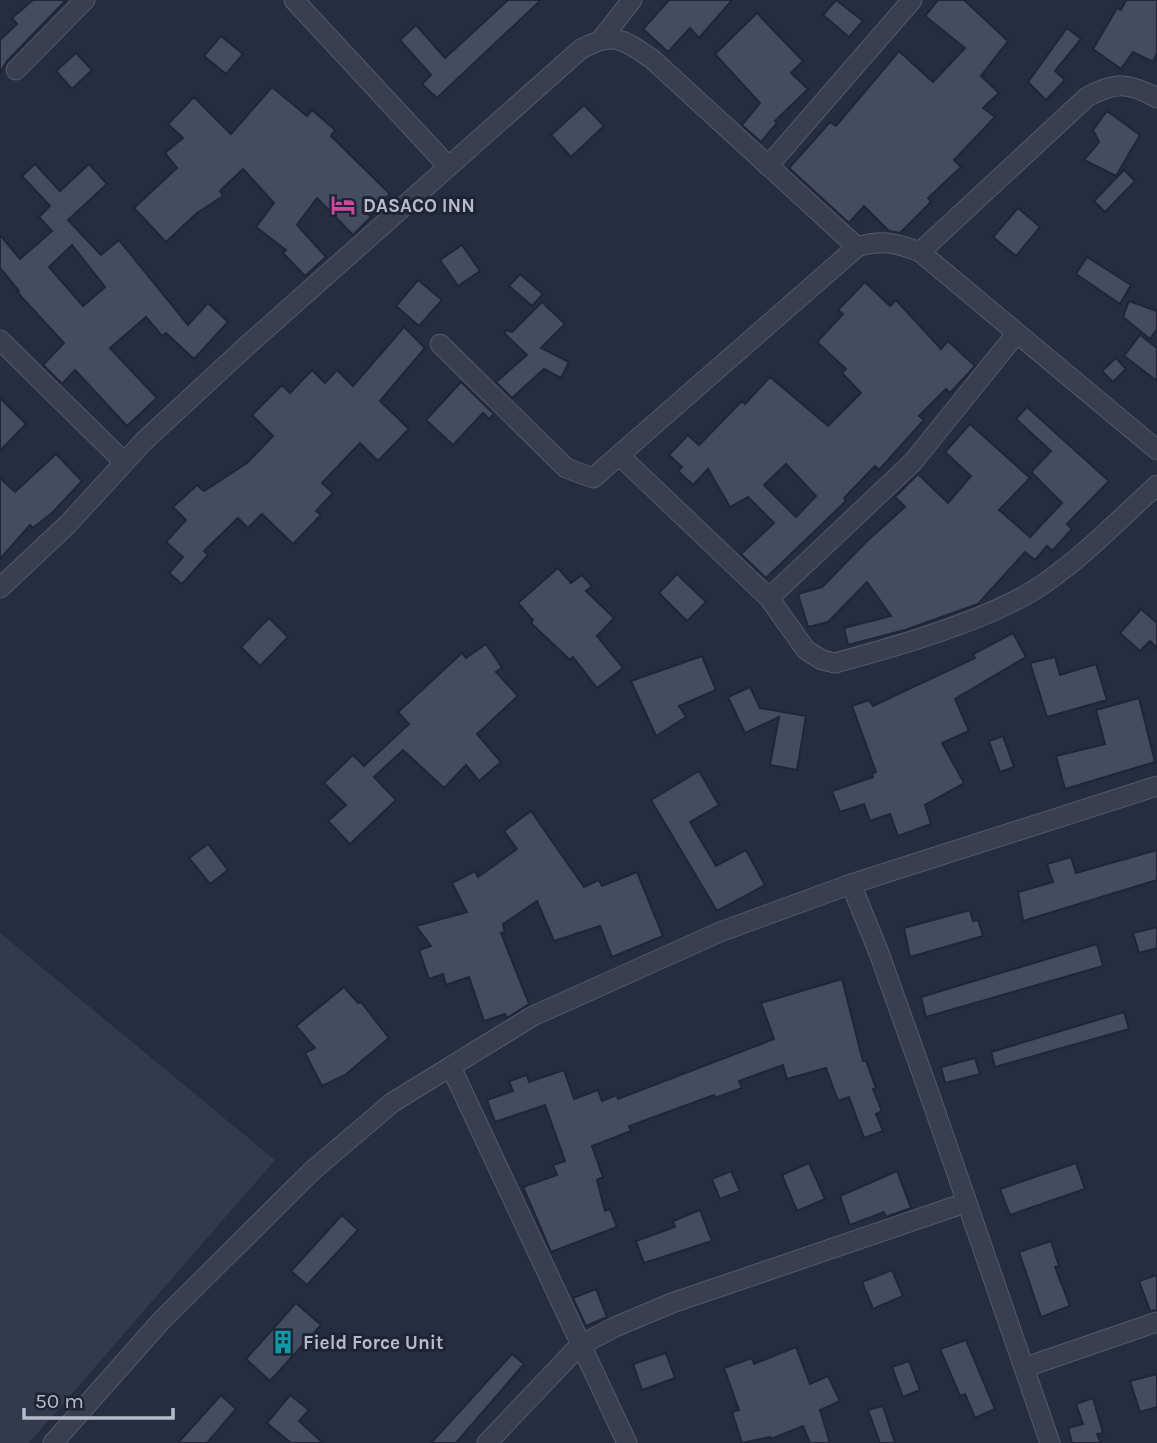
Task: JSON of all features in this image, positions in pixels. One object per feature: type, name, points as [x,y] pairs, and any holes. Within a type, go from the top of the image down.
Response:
[{"type":"street","points":[[16,70],[85,0]]},
{"type":"street","points":[[294,0],[447,165]]},
{"type":"street","points":[[0,588],[68,524],[124,462],[447,165],[580,49],[603,37],[632,0]]},
{"type":"street","points":[[768,166],[912,0]]},
{"type":"street","points":[[603,37],[622,41],[652,59],[857,247]]},
{"type":"street","points":[[920,252],[1087,97],[1120,84],[1140,89],[1157,98]]},
{"type":"street","points":[[440,344],[566,468],[593,478],[857,247],[875,241],[896,242],[920,252],[1157,450]]},
{"type":"street","points":[[769,598],[912,463],[1016,334]]},
{"type":"street","points":[[0,340],[124,462]]},
{"type":"street","points":[[619,455],[769,598],[806,650],[835,663],[987,613],[1030,593],[1063,569],[1157,485]]},
{"type":"street","points":[[53,1443],[161,1321],[313,1170],[393,1102],[533,1016],[720,932],[850,884],[1157,786]]},
{"type":"street","points":[[850,884],[888,978],[965,1203],[1026,1367],[1050,1443]]},
{"type":"street","points":[[452,1067],[579,1346],[627,1443]]},
{"type":"street","points":[[487,1443],[579,1346],[672,1303],[965,1203]]},
{"type":"street","points":[[1026,1367],[1157,1322]]},
{"type":"shaded area","points":[[0,933],[275,1160],[29,1443],[0,1443]]},
{"type":"building","points":[[33,0],[66,0],[7,61],[0,73],[0,40],[17,24],[12,18]]},
{"type":"building","points":[[508,0],[541,0],[437,98],[422,84],[431,75],[400,40],[416,25],[445,58]]},
{"type":"building","points":[[669,0],[732,0],[699,38],[690,28],[668,52],[643,29]]},
{"type":"building","points":[[836,0],[863,21],[849,37],[823,15]]},
{"type":"building","points":[[938,0],[964,0],[1008,41],[981,76],[999,93],[983,108],[995,117],[954,160],[961,167],[928,198],[931,202],[900,233],[889,231],[864,206],[849,223],[789,168],[830,122],[836,126],[899,51],[933,82],[965,48],[925,16]]},
{"type":"building","points":[[1126,0],[1157,0],[1157,53],[1153,62],[1133,52],[1121,69],[1093,49],[1117,8],[1121,10]]},
{"type":"building","points":[[757,13],[803,61],[791,73],[808,89],[775,121],[777,123],[761,142],[742,125],[760,103],[715,54]]},
{"type":"building","points":[[1067,28],[1081,39],[1055,71],[1065,80],[1046,100],[1028,82]]},
{"type":"building","points":[[221,36],[243,54],[226,74],[204,56]]},
{"type":"building","points":[[76,53],[92,70],[72,89],[56,71]]},
{"type":"building","points":[[272,87],[307,116],[312,110],[335,130],[331,136],[390,194],[368,214],[371,217],[353,235],[317,198],[297,225],[326,257],[305,276],[283,253],[286,250],[256,227],[274,203],[243,169],[220,191],[223,196],[197,213],[166,242],[134,208],[177,168],[165,153],[183,138],[168,124],[194,97],[231,134]]},
{"type":"building","points":[[584,105],[604,126],[571,157],[551,135]]},
{"type":"building","points":[[1107,111],[1140,135],[1116,176],[1084,160],[1099,142],[1093,130]]},
{"type":"building","points":[[35,164],[60,191],[89,164],[107,184],[68,220],[101,255],[119,240],[188,325],[208,303],[228,322],[194,359],[166,333],[162,336],[146,317],[110,348],[157,398],[127,426],[75,370],[62,384],[43,365],[64,343],[17,292],[19,291],[0,268],[0,235],[20,259],[52,231],[39,217],[50,206],[22,176]],"holes":[[[72,245],[105,287],[83,306],[49,267]]]},
{"type":"building","points":[[1124,170],[1135,181],[1105,212],[1094,201]]},
{"type":"building","points":[[1018,208],[1040,227],[1016,256],[993,237]]},
{"type":"building","points":[[462,245],[480,271],[458,286],[440,260]]},
{"type":"building","points":[[1087,257],[1131,285],[1120,304],[1076,274]]},
{"type":"building","points":[[520,274],[543,294],[532,306],[509,286]]},
{"type":"building","points":[[418,280],[442,300],[419,326],[396,306]]},
{"type":"building","points":[[865,282],[890,306],[896,300],[941,349],[948,341],[975,366],[950,393],[946,389],[919,416],[924,420],[879,470],[875,466],[844,498],[846,501],[766,578],[741,554],[774,523],[748,497],[730,507],[708,469],[693,485],[678,471],[682,467],[669,455],[688,435],[699,445],[742,401],[745,404],[770,377],[828,426],[861,393],[842,373],[846,369],[817,342],[843,314],[838,310]],"holes":[[[786,464],[816,496],[796,517],[764,485]]]},
{"type":"building","points":[[1129,301],[1157,311],[1157,329],[1150,339],[1123,317]]},
{"type":"building","points":[[542,302],[565,324],[541,348],[569,362],[561,378],[544,369],[512,398],[496,382],[527,355],[504,333],[507,330],[512,332]]},
{"type":"building","points":[[404,327],[425,348],[380,401],[409,429],[378,461],[360,443],[322,483],[333,493],[316,511],[321,515],[293,544],[262,514],[248,528],[238,518],[204,551],[208,555],[182,584],[169,573],[183,557],[166,542],[186,520],[173,507],[197,485],[204,491],[247,463],[273,436],[252,415],[282,385],[290,393],[312,370],[325,383],[337,370],[353,386]]},
{"type":"building","points":[[1140,335],[1157,348],[1157,381],[1124,356]]},
{"type":"building","points":[[1116,358],[1126,369],[1113,382],[1102,371]]},
{"type":"building","points":[[461,382],[494,414],[489,419],[483,413],[453,445],[426,420]]},
{"type":"building","points":[[0,398],[26,424],[0,451]]},
{"type":"building","points":[[1027,407],[1109,481],[1067,524],[1072,529],[1052,551],[1047,546],[1035,560],[1025,552],[978,604],[905,630],[848,645],[844,628],[891,616],[867,582],[828,622],[808,627],[798,594],[822,587],[905,507],[895,497],[918,474],[948,503],[971,476],[945,452],[970,424],[1030,478],[999,510],[1030,537],[1062,503],[1031,472],[1051,451],[1016,419]]},
{"type":"building","points":[[56,454],[82,481],[52,513],[33,528],[30,525],[0,559],[0,478],[15,492]]},
{"type":"building","points":[[558,568],[571,583],[582,575],[592,586],[586,591],[614,618],[597,636],[623,668],[597,688],[573,657],[570,660],[531,623],[533,620],[518,603]]},
{"type":"building","points":[[677,574],[706,602],[687,621],[659,593]]},
{"type":"building","points":[[1141,609],[1157,623],[1157,648],[1150,641],[1140,651],[1120,633]]},
{"type":"building","points":[[269,618],[288,637],[260,666],[241,647]]},
{"type":"building","points":[[1013,633],[1026,657],[955,699],[969,731],[942,743],[964,783],[925,805],[931,824],[898,836],[890,814],[870,821],[864,804],[840,812],[832,791],[873,777],[872,774],[876,772],[852,706],[869,700],[873,706],[975,658],[973,654]]},
{"type":"building","points":[[486,644],[502,668],[496,672],[518,696],[477,734],[501,762],[479,781],[466,765],[444,788],[403,750],[374,777],[396,800],[350,844],[328,821],[346,805],[324,783],[353,755],[364,766],[409,724],[398,712],[462,653],[466,658]]},
{"type":"building","points":[[702,656],[716,690],[679,706],[686,717],[656,736],[631,681]]},
{"type":"building","points":[[1055,657],[1060,675],[1096,664],[1107,700],[1047,717],[1030,663]]},
{"type":"building","points":[[750,687],[760,708],[806,716],[797,770],[770,765],[779,717],[745,733],[728,697]]},
{"type":"building","points":[[1139,698],[1155,762],[1065,789],[1056,756],[1105,744],[1096,710]]},
{"type":"building","points":[[1003,736],[1014,767],[1000,772],[989,741]]},
{"type":"building","points":[[699,771],[719,805],[690,822],[716,866],[746,850],[765,885],[717,911],[651,800]]},
{"type":"building","points":[[531,811],[584,887],[599,880],[602,886],[637,872],[663,936],[612,957],[600,926],[554,941],[537,901],[503,924],[505,932],[501,933],[529,1004],[507,1018],[505,1014],[484,1021],[469,977],[446,985],[443,974],[429,979],[419,950],[431,946],[416,926],[467,912],[452,883],[475,871],[478,877],[517,849],[504,831]]},
{"type":"building","points":[[208,844],[228,870],[210,884],[189,858]]},
{"type":"building","points":[[1157,850],[1157,880],[1023,921],[1018,892],[1053,882],[1047,864],[1071,857],[1076,873]]},
{"type":"building","points":[[970,910],[973,921],[978,920],[983,936],[910,957],[904,928]]},
{"type":"building","points":[[1157,927],[1157,948],[1139,953],[1133,933]]},
{"type":"building","points":[[1097,944],[1103,966],[926,1017],[921,997]]},
{"type":"building","points":[[842,979],[863,1061],[866,1061],[876,1088],[873,1089],[882,1111],[876,1114],[883,1131],[864,1138],[849,1097],[838,1101],[826,1068],[787,1079],[783,1065],[739,1081],[742,1088],[715,1098],[714,1095],[629,1126],[631,1131],[592,1146],[603,1177],[597,1180],[605,1211],[610,1209],[617,1227],[551,1252],[523,1187],[557,1175],[553,1165],[565,1161],[545,1105],[495,1122],[487,1100],[513,1091],[509,1081],[527,1075],[529,1082],[564,1070],[574,1099],[598,1090],[602,1101],[617,1095],[618,1099],[774,1039],[761,1003]]},
{"type":"building","points":[[344,987],[358,1003],[361,1002],[389,1038],[345,1075],[322,1086],[305,1053],[315,1048],[296,1026]]},
{"type":"building","points":[[1124,1012],[1129,1029],[995,1067],[991,1052]]},
{"type":"building","points":[[975,1058],[980,1074],[945,1083],[941,1067]]},
{"type":"building","points":[[809,1163],[825,1199],[797,1211],[782,1175]]},
{"type":"building","points":[[1076,1163],[1085,1189],[1010,1215],[1000,1189]]},
{"type":"building","points":[[731,1171],[740,1191],[720,1199],[712,1179]]},
{"type":"building","points":[[897,1171],[911,1208],[886,1217],[884,1212],[850,1225],[840,1196]]},
{"type":"building","points":[[700,1210],[712,1241],[644,1263],[636,1241],[675,1227],[673,1221]]},
{"type":"building","points":[[342,1215],[358,1230],[307,1285],[291,1271]]},
{"type":"building","points":[[1051,1241],[1059,1266],[1055,1267],[1070,1306],[1041,1317],[1019,1252]]},
{"type":"building","points":[[892,1270],[903,1296],[873,1309],[862,1282]]},
{"type":"building","points":[[1157,1275],[1157,1310],[1150,1311],[1139,1281]]},
{"type":"building","points":[[596,1289],[607,1317],[586,1326],[573,1298]]},
{"type":"building","name":"Field Force Unit","points":[[296,1303],[321,1325],[270,1381],[246,1359]]},
{"type":"building","points":[[966,1340],[995,1409],[975,1418],[965,1394],[960,1396],[940,1349]]},
{"type":"building","points":[[796,1347],[810,1384],[828,1376],[840,1401],[820,1410],[830,1443],[810,1443],[803,1426],[771,1439],[770,1437],[742,1443],[732,1412],[739,1410],[724,1368],[752,1358],[754,1364]]},
{"type":"building","points":[[666,1353],[675,1378],[642,1390],[633,1364]]},
{"type":"building","points":[[512,1354],[524,1364],[456,1443],[431,1443]]},
{"type":"building","points":[[909,1361],[920,1390],[903,1397],[892,1367]]},
{"type":"building","points":[[1157,1374],[1157,1407],[1140,1412],[1130,1381]]},
{"type":"building","points":[[221,1395],[236,1409],[207,1443],[178,1443]]},
{"type":"building","points":[[290,1395],[309,1410],[299,1421],[323,1443],[291,1443],[267,1423]]},
{"type":"building","points":[[1093,1398],[1103,1433],[1097,1434],[1101,1443],[1072,1443],[1068,1428],[1083,1424],[1076,1404]]},
{"type":"building","points":[[883,1406],[895,1443],[880,1443],[868,1410]]},
{"type":"place","name":"DASACO INN","points":[[343,205]]},
{"type":"place","name":"Field Force Unit","points":[[283,1342]]}]
